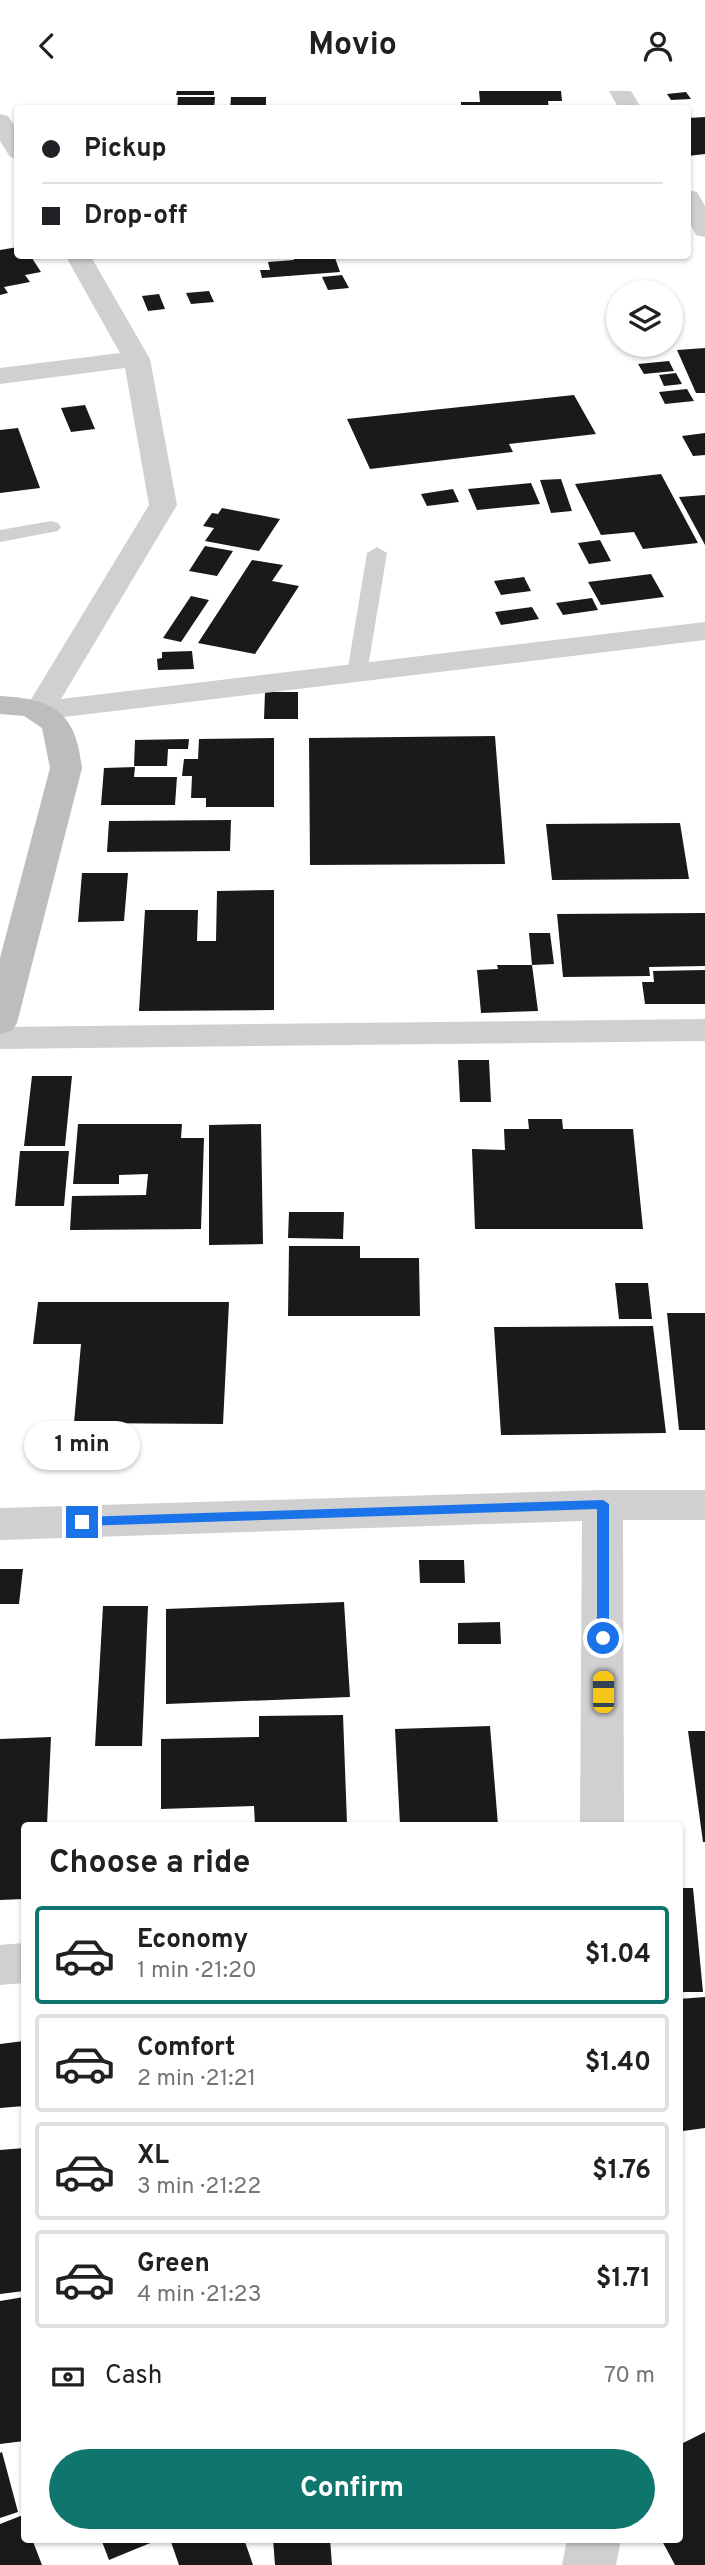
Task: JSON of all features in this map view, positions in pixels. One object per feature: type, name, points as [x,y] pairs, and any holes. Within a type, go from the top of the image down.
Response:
[{"type":"street","points":[[0,121],[14,145]]},
{"type":"street","points":[[691,203],[705,230]]},
{"type":"street","points":[[39,711],[163,505],[137,359],[79,259]]},
{"type":"street","points":[[0,376],[137,359]]},
{"type":"street","points":[[39,711],[705,631]]},
{"type":"street","points":[[0,705],[39,711],[54,720],[64,738],[66,768],[0,1023]]},
{"type":"street","points":[[0,1038],[705,1030]]},
{"type":"street","points":[[602,1822],[603,1504]]},
{"type":"street","points":[[0,1524],[603,1504],[705,1504]]},
{"type":"street","points":[[0,1965],[21,1963]]},
{"type":"street","points":[[589,2565],[592,2543]]},
{"type":"lane","points":[[0,536],[51,527]]},
{"type":"lane","points":[[357,673],[377,553]]},
{"type":"building","points":[[177,91],[214,91],[214,95],[176,95]]},
{"type":"building","points":[[479,91],[561,91],[562,101],[548,101],[548,105],[461,105],[461,102],[480,102]]},
{"type":"building","points":[[686,92],[691,99],[671,100],[667,94]]},
{"type":"building","points":[[178,97],[215,97],[214,105],[177,105]]},
{"type":"building","points":[[231,97],[266,97],[266,105],[230,105]]},
{"type":"building","points":[[705,117],[705,154],[691,156],[691,118]]},
{"type":"building","points":[[14,248],[14,259],[33,259],[41,272],[25,275],[30,282],[4,287],[8,293],[0,295],[0,250]]},
{"type":"building","points":[[335,259],[340,272],[262,278],[260,270],[270,270],[268,262]]},
{"type":"building","points":[[342,275],[349,288],[328,290],[322,277]]},
{"type":"building","points":[[209,291],[214,302],[191,304],[186,293]]},
{"type":"building","points":[[159,294],[165,309],[148,311],[142,296]]},
{"type":"building","points":[[705,348],[705,393],[696,393],[680,357],[683,357],[683,350]]},
{"type":"building","points":[[669,361],[674,371],[644,374],[638,364]]},
{"type":"building","points":[[676,373],[682,384],[664,386],[659,375]]},
{"type":"building","points":[[687,389],[694,401],[665,404],[659,392]]},
{"type":"building","points":[[574,395],[596,434],[509,444],[513,452],[370,469],[347,419]]},
{"type":"building","points":[[85,405],[95,429],[71,432],[61,408]]},
{"type":"building","points":[[18,428],[40,488],[0,493],[0,430]]},
{"type":"building","points":[[705,433],[705,455],[693,456],[682,436]]},
{"type":"building","points":[[661,474],[698,543],[643,549],[634,532],[601,535],[575,484]]},
{"type":"building","points":[[561,479],[572,511],[551,513],[540,480]]},
{"type":"building","points":[[531,483],[540,504],[477,510],[468,489]]},
{"type":"building","points":[[453,489],[459,502],[427,506],[421,494]]},
{"type":"building","points":[[705,495],[705,545],[679,497]]},
{"type":"building","points":[[222,508],[280,519],[259,551],[205,541],[214,528],[203,526],[212,513],[218,514]]},
{"type":"building","points":[[600,540],[611,561],[589,564],[578,543]]},
{"type":"building","points":[[205,546],[233,551],[217,576],[189,571]]},
{"type":"building","points":[[252,560],[283,565],[272,581],[299,586],[255,654],[198,643]]},
{"type":"building","points":[[651,574],[664,597],[601,605],[588,582]]},
{"type":"building","points":[[524,577],[531,591],[501,595],[494,581]]},
{"type":"building","points":[[191,596],[209,600],[181,642],[163,638]]},
{"type":"building","points":[[592,598],[598,610],[563,615],[556,603]]},
{"type":"building","points":[[532,607],[539,619],[501,625],[495,612]]},
{"type":"building","points":[[192,651],[194,669],[158,670],[157,659],[162,658],[162,652]]},
{"type":"building","points":[[265,692],[298,692],[298,719],[264,719]]},
{"type":"building","points":[[495,736],[505,864],[310,865],[309,738]]},
{"type":"building","points":[[274,738],[274,807],[206,807],[206,798],[191,798],[192,776],[182,776],[184,759],[198,759],[199,739]]},
{"type":"building","points":[[189,739],[188,749],[168,749],[167,766],[134,766],[135,740]]},
{"type":"building","points":[[135,767],[134,777],[177,777],[175,805],[101,805],[104,768]]},
{"type":"building","points":[[231,820],[230,851],[107,852],[109,821]]},
{"type":"building","points":[[680,823],[689,879],[552,880],[546,824]]},
{"type":"building","points":[[82,873],[128,873],[124,921],[78,922]]},
{"type":"building","points":[[274,890],[274,1010],[139,1011],[145,910],[198,910],[197,941],[216,941],[217,891]]},
{"type":"building","points":[[705,913],[705,966],[649,967],[650,976],[563,977],[557,914]]},
{"type":"building","points":[[529,933],[550,933],[554,964],[532,965]]},
{"type":"building","points":[[497,965],[532,965],[538,1011],[481,1013],[477,970],[498,969]]},
{"type":"building","points":[[705,970],[705,1004],[645,1004],[642,982],[654,982],[653,971]]},
{"type":"building","points":[[458,1060],[489,1060],[491,1102],[460,1102]]},
{"type":"building","points":[[32,1076],[72,1076],[65,1146],[24,1146]]},
{"type":"building","points":[[528,1119],[562,1119],[563,1129],[633,1129],[643,1229],[475,1229],[472,1149],[505,1150],[504,1129],[529,1129]]},
{"type":"building","points":[[78,1124],[182,1124],[181,1138],[204,1138],[201,1229],[70,1230],[72,1196],[146,1195],[148,1174],[119,1175],[119,1184],[73,1184]]},
{"type":"building","points":[[261,1124],[263,1244],[209,1245],[209,1125]]},
{"type":"building","points":[[20,1151],[69,1151],[64,1206],[15,1206]]},
{"type":"building","points":[[289,1212],[344,1212],[343,1239],[288,1238]]},
{"type":"building","points":[[289,1246],[360,1246],[360,1258],[419,1258],[420,1316],[288,1316]]},
{"type":"building","points":[[615,1283],[648,1283],[652,1319],[619,1319]]},
{"type":"building","points":[[38,1302],[229,1302],[223,1424],[74,1423],[81,1344],[33,1344]]},
{"type":"building","points":[[667,1313],[705,1313],[705,1430],[679,1430]]},
{"type":"building","points":[[653,1326],[666,1433],[501,1435],[494,1327]]},
{"type":"building","points":[[419,1560],[464,1560],[465,1583],[420,1583]]},
{"type":"building","points":[[0,1569],[23,1569],[19,1604],[0,1604]]},
{"type":"building","points":[[344,1602],[350,1697],[166,1704],[166,1609]]},
{"type":"building","points":[[103,1606],[148,1606],[142,1746],[95,1746]]},
{"type":"building","points":[[500,1622],[501,1644],[458,1644],[458,1623]]},
{"type":"building","points":[[343,1715],[347,1822],[255,1822],[254,1806],[161,1809],[161,1739],[259,1737],[259,1716]]},
{"type":"building","points":[[490,1726],[498,1822],[400,1822],[395,1729]]},
{"type":"building","points":[[688,1731],[705,1731],[705,1842],[703,1842]]},
{"type":"building","points":[[51,1737],[47,1822],[21,1822],[21,1899],[0,1900],[0,1739]]},
{"type":"building","points":[[683,1888],[693,1888],[703,1992],[683,1992]]},
{"type":"building","points":[[705,1997],[705,2128],[683,2131],[683,1999]]},
{"type":"building","points":[[21,2041],[21,2106],[0,2108],[0,2044]]},
{"type":"building","points":[[21,2148],[21,2291],[0,2294],[0,2150]]},
{"type":"building","points":[[21,2298],[21,2441],[0,2444],[0,2301]]},
{"type":"building","points":[[705,2432],[705,2565],[675,2565],[663,2543],[683,2543],[683,2443]]},
{"type":"building","points":[[2,2452],[18,2512],[0,2518],[0,2453]]},
{"type":"building","points":[[21,2516],[21,2543],[34,2543],[42,2565],[0,2565],[0,2524]]},
{"type":"building","points":[[103,2543],[150,2543],[109,2560]]},
{"type":"building","points":[[171,2543],[245,2543],[253,2565],[179,2565]]},
{"type":"building","points":[[273,2543],[330,2543],[332,2565],[275,2565]]},
{"type":"route","points":[[82,1522],[603,1504],[603,1638]]}]
